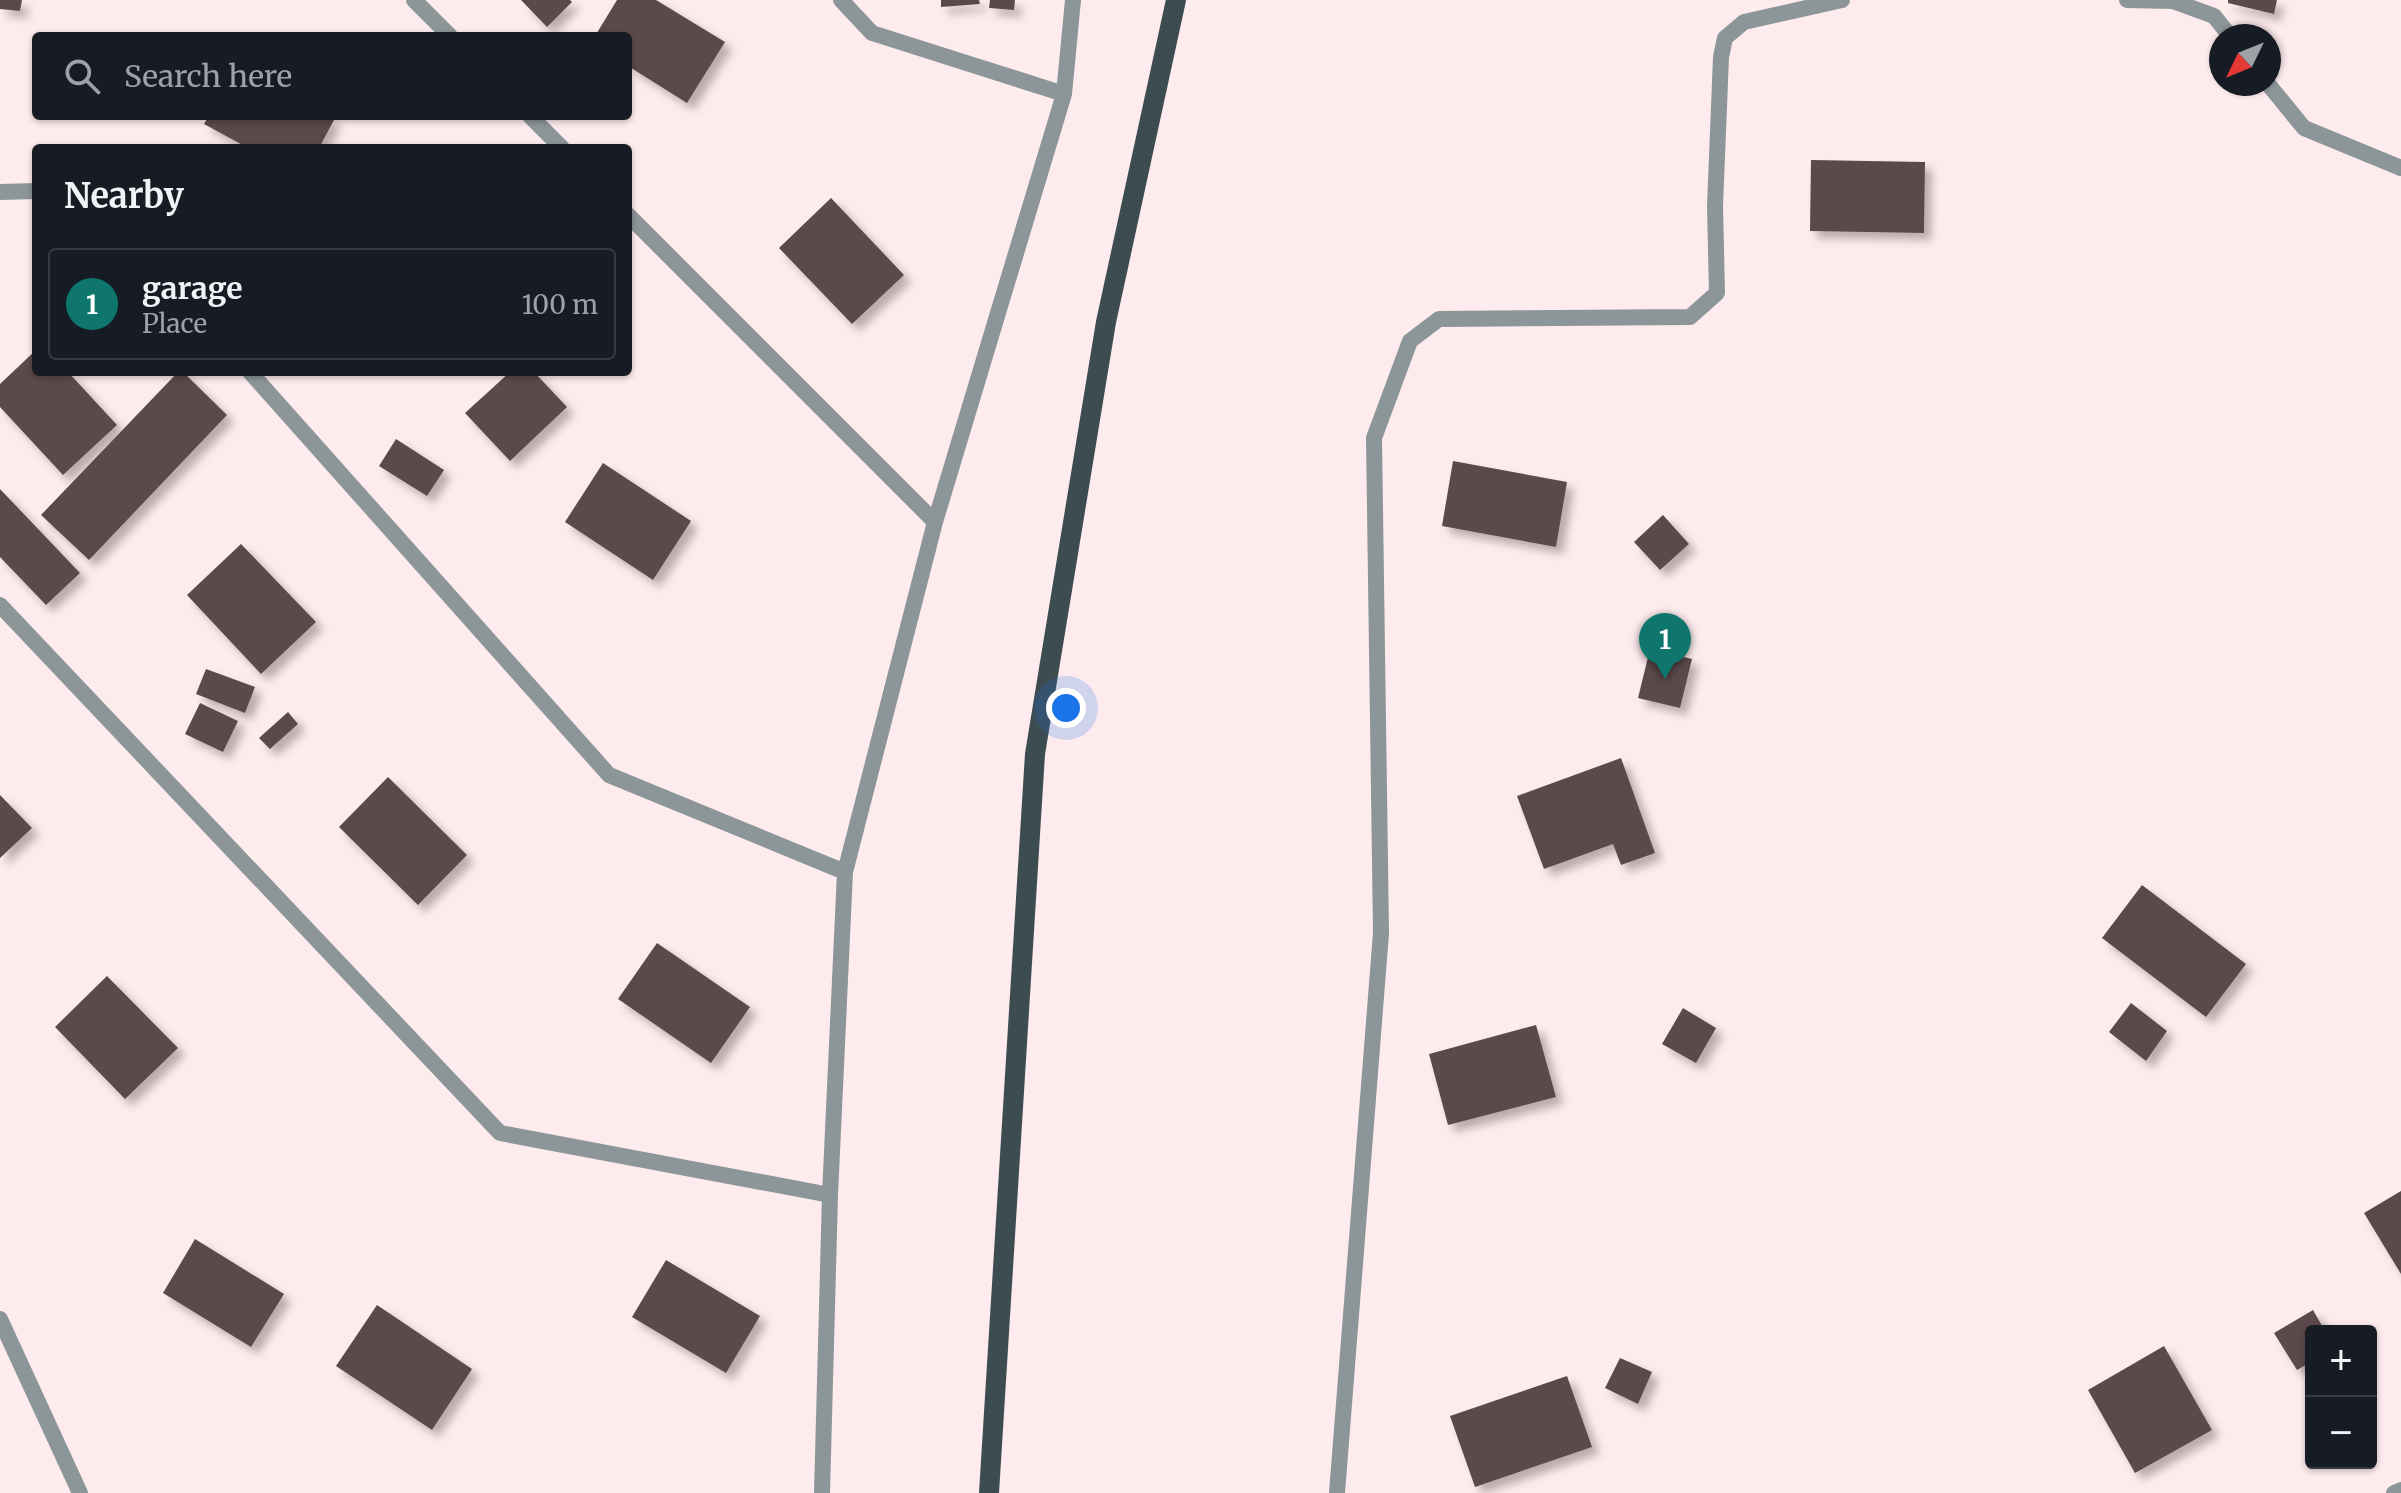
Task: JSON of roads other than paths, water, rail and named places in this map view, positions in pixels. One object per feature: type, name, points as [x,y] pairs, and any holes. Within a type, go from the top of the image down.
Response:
[{"type":"main road","points":[[989,1493],[1035,754],[1106,322],[1176,0]]},
{"type":"street","points":[[414,0],[446,32]]},
{"type":"street","points":[[841,0],[872,33],[1064,94]]},
{"type":"street","points":[[822,1493],[830,1195],[845,872],[935,522],[1064,94],[1073,0]]},
{"type":"street","points":[[1337,1493],[1381,933],[1374,438],[1410,341],[1439,319],[1690,317],[1717,293],[1715,206],[1721,57],[1725,38],[1744,22],[1842,0]]},
{"type":"street","points":[[2127,0],[2173,1],[2214,16],[2220,24]]},
{"type":"street","points":[[2278,96],[2304,128],[2401,168]]},
{"type":"street","points":[[534,120],[558,144]]},
{"type":"street","points":[[0,192],[32,191]]},
{"type":"street","points":[[632,219],[935,522]]},
{"type":"street","points":[[254,376],[609,775],[845,872]]},
{"type":"street","points":[[0,605],[500,1133],[830,1195]]},
{"type":"street","points":[[0,1319],[80,1493]]},
{"type":"street","points":[[2394,1493],[2401,1490]]},
{"type":"place","name":"garage","points":[[1665,679]]}]
